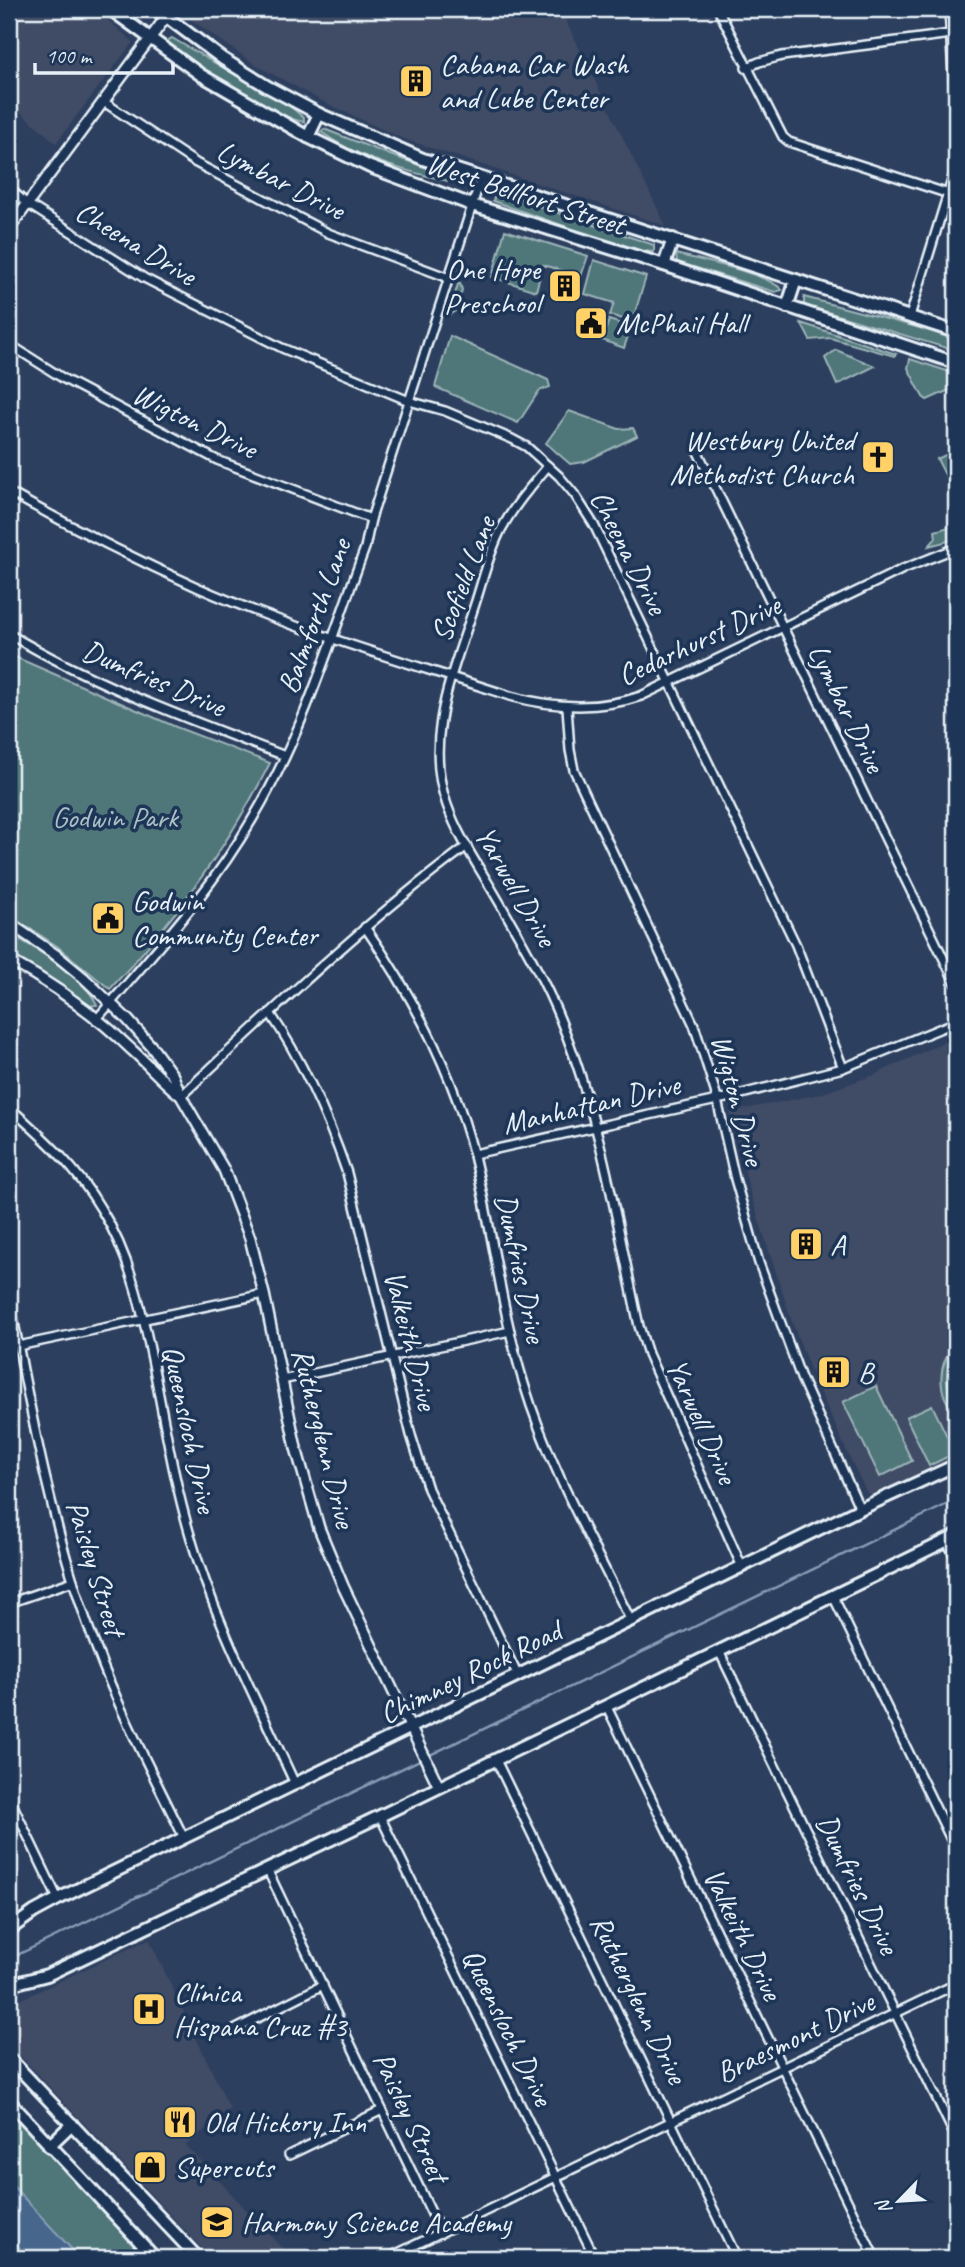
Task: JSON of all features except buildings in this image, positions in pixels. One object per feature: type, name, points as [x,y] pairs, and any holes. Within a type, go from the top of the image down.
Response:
[{"type":"main road","name":"West Bellfort Street","points":[[110,9],[201,75],[308,137],[370,167],[472,205],[664,265],[956,363]]},
{"type":"main road","name":"West Bellfort Street","points":[[156,9],[223,59],[268,87],[319,114],[423,159],[956,332]]},
{"type":"main road","points":[[308,137],[319,114]]},
{"type":"main road","points":[[664,265],[673,239]]},
{"type":"main road","points":[[787,307],[796,280]]},
{"type":"main road","name":"Chimney Rock Road","points":[[9,1930],[58,1899],[860,1509],[956,1465]]},
{"type":"main road","points":[[9,1985],[47,1975],[952,1539]]},
{"type":"main road","points":[[9,2059],[198,2258]]},
{"type":"main road","points":[[9,2101],[155,2258]]},
{"type":"main road","points":[[49,2146],[72,2124]]},
{"type":"street","points":[[718,9],[746,68],[783,137],[789,142],[949,194]]},
{"type":"street","points":[[949,9],[956,124]]},
{"type":"street","points":[[9,229],[166,17]]},
{"type":"street","points":[[746,68],[782,56],[951,34]]},
{"type":"street","name":"Lymbar Drive","points":[[104,102],[196,163],[328,233],[449,278]]},
{"type":"street","points":[[910,316],[956,167]]},
{"type":"street","name":"Balmforth Lane","points":[[96,1020],[204,894],[253,818],[285,756],[365,548],[371,519],[481,178]]},
{"type":"street","name":"Cheena Drive","points":[[9,188],[26,203],[144,278],[310,361],[512,439],[527,447],[548,466],[575,495],[594,525],[796,945],[843,1068]]},
{"type":"street","name":"Wigton Drive","points":[[9,344],[64,379],[217,460],[371,519]]},
{"type":"street","name":"Lymbar Drive","points":[[697,450],[956,984]]},
{"type":"street","name":"Scofield Lane","points":[[451,677],[501,530],[548,466]]},
{"type":"street","points":[[9,492],[100,541],[199,588],[332,638],[451,677]]},
{"type":"street","name":"Cedarhurst Drive","points":[[451,677],[510,696],[567,707],[623,702],[903,569],[956,548]]},
{"type":"street","name":"Dumfries Drive","points":[[9,634],[80,674],[156,707],[285,756]]},
{"type":"street","name":"Yarwell Drive","points":[[451,677],[440,714],[438,749],[445,801],[454,824],[549,992],[578,1067],[596,1126],[639,1326],[648,1354],[742,1567]]},
{"type":"street","name":"Wigton Drive","points":[[567,707],[570,750],[580,785],[694,1025],[717,1099],[735,1179],[763,1274],[801,1378],[860,1509]]},
{"type":"street","points":[[181,1096],[365,928],[423,878],[467,846]]},
{"type":"street","name":"Rutherglenn Drive","points":[[9,923],[56,955],[110,1003],[151,1046],[173,1076],[181,1096],[224,1170],[250,1238],[304,1479],[326,1546],[439,1787]]},
{"type":"street","name":"Dumfries Drive","points":[[365,928],[389,961],[424,1024],[446,1074],[474,1154],[510,1331],[523,1381],[543,1437],[631,1621]]},
{"type":"street","name":"Rutherglenn Drive","points":[[9,960],[60,992],[96,1020],[132,1049],[181,1096]]},
{"type":"street","name":"Valkeith Drive","points":[[270,1013],[305,1069],[333,1131],[347,1172],[411,1435],[428,1489],[518,1676]]},
{"type":"street","name":"Manhattan Drive","points":[[474,1154],[843,1068],[956,1022]]},
{"type":"street","name":"Queensloch Drive","points":[[9,1107],[68,1162],[102,1210],[129,1268],[144,1320],[178,1492],[201,1572],[295,1784]]},
{"type":"street","points":[[18,1346],[264,1294]]},
{"type":"street","name":"Paisley Street","points":[[9,1295],[46,1478],[73,1581],[108,1680],[184,1838]]},
{"type":"street","points":[[282,1380],[510,1331]]},
{"type":"street","points":[[952,1539],[956,1559]]},
{"type":"street","points":[[9,1603],[73,1581]]},
{"type":"street","points":[[833,1596],[956,1850]]},
{"type":"street","name":"Dumfries Drive","points":[[719,1651],[956,2138]]},
{"type":"street","name":"Valkeith Drive","points":[[607,1705],[875,2258]]},
{"type":"street","name":"Rutherglenn Drive","points":[[496,1760],[737,2258]]},
{"type":"street","points":[[9,1797],[58,1899]]},
{"type":"street","name":"Queensloch Drive","points":[[380,1816],[595,2258]]},
{"type":"street","name":"Paisley Street","points":[[267,1869],[441,2233]]},
{"type":"street","name":"Braesmont Drive","points":[[388,2258],[956,1984]]},
{"type":"street","points":[[232,2031],[323,1985]]},
{"type":"street","points":[[289,2155],[382,2110]]},
{"type":"shaded area","points":[[9,9],[95,9],[133,42],[56,143],[9,102]]},
{"type":"shaded area","points":[[176,9],[560,9],[666,226],[404,139],[322,101],[256,65]]},
{"type":"shaded area","points":[[956,1036],[956,1455],[872,1496],[867,1493],[847,1452],[792,1322],[750,1192],[730,1112],[820,1094],[874,1075]]},
{"type":"shaded area","points":[[149,1939],[230,2109],[186,2145],[291,2258],[211,2258],[9,2044],[9,2005]]},
{"type":"shaded area","points":[[9,2182],[80,2258],[29,2258],[9,2237]]},
{"type":"green space","points":[[172,38],[291,107],[304,118],[304,122],[270,109],[232,88],[167,41]]},
{"type":"green space","points":[[324,129],[457,178],[469,186],[373,160],[338,143],[321,132]]},
{"type":"green space","points":[[496,192],[654,245],[654,252],[633,250],[493,201]]},
{"type":"green space","points":[[505,230],[588,256],[581,276],[543,265],[536,291],[492,277]]},
{"type":"green space","points":[[676,254],[749,273],[775,284],[782,290],[775,292],[677,262]]},
{"type":"green space","points":[[594,260],[646,277],[632,322],[610,315],[614,303],[585,294]]},
{"type":"green space","points":[[460,283],[462,290],[455,311],[449,315],[458,284]]},
{"type":"green space","points":[[804,297],[956,340],[956,351],[804,305]]},
{"type":"green space","points":[[609,320],[631,327],[624,348],[602,340]]},
{"type":"green space","points":[[801,323],[896,354],[894,356],[830,338],[810,340]]},
{"type":"green space","points":[[450,336],[548,380],[550,387],[539,391],[518,423],[435,387]]},
{"type":"green space","points":[[836,350],[875,366],[837,385],[825,358]]},
{"type":"green space","points":[[910,359],[956,374],[956,387],[927,400],[908,368]]},
{"type":"green space","points":[[569,411],[619,429],[633,428],[637,436],[584,462],[570,464],[546,443]]},
{"type":"green space","points":[[956,450],[956,496],[937,459]]},
{"type":"green space","points":[[956,525],[956,539],[929,546],[936,538],[935,531]]},
{"type":"green space","name":"Godwin Park","points":[[15,657],[176,727],[270,763],[236,824],[198,882],[156,937],[110,989],[57,946],[9,915],[9,671]]},
{"type":"green space","points":[[9,933],[71,975],[97,1005],[89,1006],[9,955]]},
{"type":"green space","points":[[956,1343],[947,1376],[956,1414],[945,1397],[941,1378],[945,1360]]},
{"type":"green space","points":[[876,1386],[912,1461],[880,1477],[843,1402]]},
{"type":"green space","points":[[932,1405],[955,1453],[929,1466],[906,1417]]},
{"type":"green space","points":[[9,2111],[147,2258],[9,2258]]},
{"type":"waterway","points":[[9,1959],[956,1500]]},
{"type":"place","name":"Cabana Car Wash and Lube Center","points":[[416,81]]},
{"type":"place","name":"One Hope Preschool","points":[[565,286]]},
{"type":"place","name":"McPhail Hall","points":[[591,323]]},
{"type":"place","name":"Westbury United Methodist Church","points":[[878,457]]},
{"type":"place","name":"Godwin Community Center","points":[[108,918]]},
{"type":"place","name":"A","points":[[806,1244]]},
{"type":"place","name":"B","points":[[834,1372]]},
{"type":"place","name":"Clínica Hispana Cruz #3","points":[[149,2009]]},
{"type":"place","name":"Old Hickory Inn","points":[[180,2122]]},
{"type":"place","name":"Supercuts","points":[[150,2167]]},
{"type":"place","name":"Harmony Science Academy","points":[[217,2222]]}]
